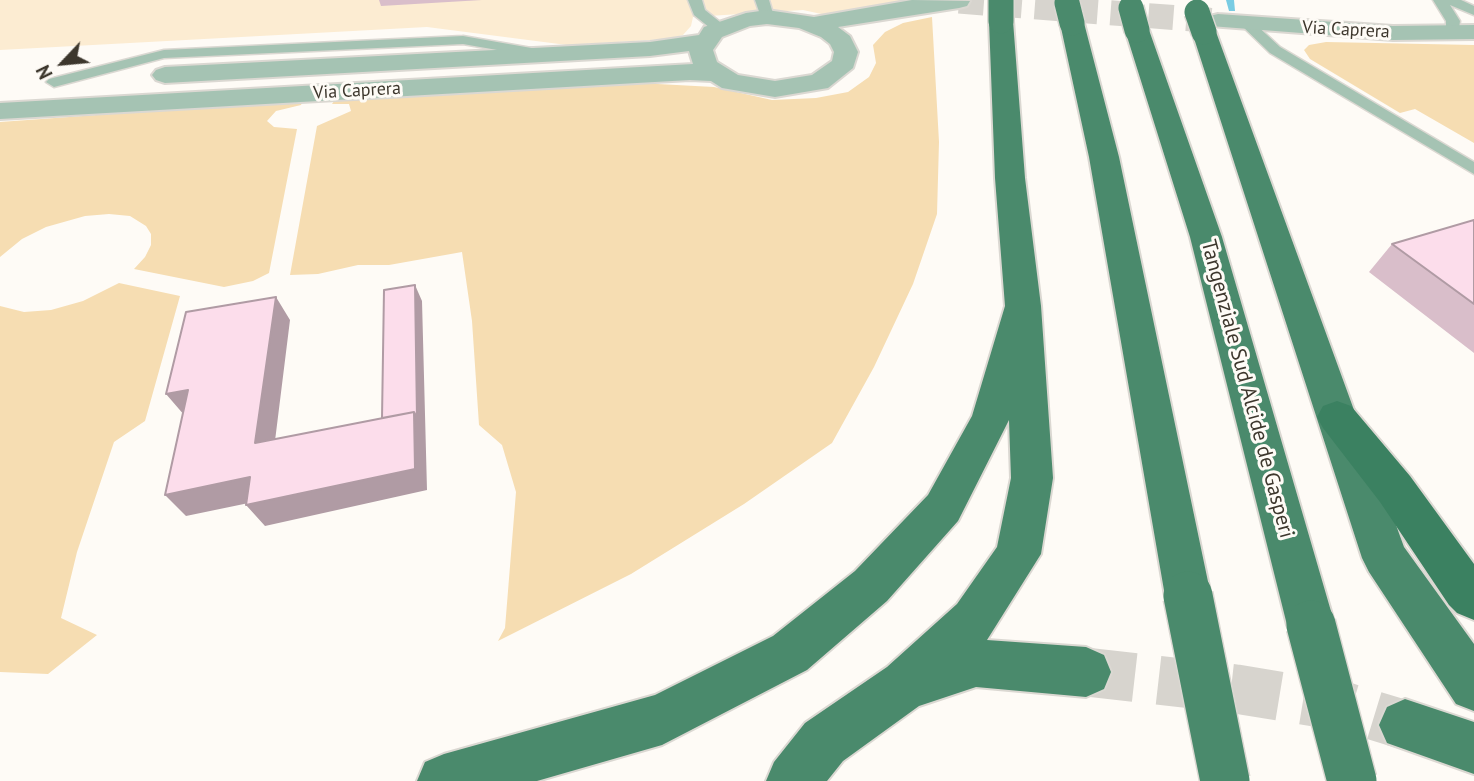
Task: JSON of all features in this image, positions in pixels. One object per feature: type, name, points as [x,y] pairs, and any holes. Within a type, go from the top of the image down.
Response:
[{"type":"highway","points":[[1068,9],[1104,157],[1225,781]]},
{"type":"highway","points":[[793,781],[824,742],[905,685],[974,620],[1018,554],[1032,478],[1023,306],[1010,178],[1001,11]]},
{"type":"highway","name":"Tangenziale Sud Alcide de Gasperi","points":[[1132,13],[1206,237],[1352,781]]},
{"type":"highway","points":[[1203,16],[1385,558],[1474,686]]},
{"type":"highway","points":[[444,781],[662,719],[790,653],[871,586],[943,508],[991,417],[1023,306]]},
{"type":"highway","points":[[1337,417],[1395,489],[1465,590],[1474,598]]},
{"type":"highway","points":[[905,685],[976,663],[1086,672]]},
{"type":"highway","points":[[1405,725],[1474,748]]},
{"type":"street","name":"Via Caprera","points":[[814,24],[946,1]]},
{"type":"street","name":"Via Caprera","points":[[0,111],[676,73],[714,73],[730,82],[752,87],[798,87],[819,82],[834,74],[844,63],[846,52],[841,41],[830,32],[814,24],[765,9],[712,35],[650,49],[537,53],[27,83]]},
{"type":"street","name":"Via Caprera","points":[[841,41],[897,11]]},
{"type":"street","name":"Via Caprera","points":[[1203,16],[1247,24],[1394,33],[1464,32]]},
{"type":"street","points":[[712,35],[702,58],[714,73]]},
{"type":"lane","points":[[695,0],[712,35]]},
{"type":"lane","points":[[1440,0],[1464,32]]},
{"type":"lane","points":[[1450,0],[1474,10]]},
{"type":"lane","points":[[1247,24],[1275,50],[1474,169]]},
{"type":"shaded area","points":[[0,0],[952,0],[826,15],[803,10],[693,17],[691,26],[683,35],[667,39],[567,45],[427,27],[0,50]]},
{"type":"shaded area","points":[[932,17],[939,142],[937,214],[913,284],[874,367],[832,443],[744,504],[631,574],[498,641],[505,628],[516,492],[502,445],[479,425],[472,321],[462,252],[389,265],[358,265],[318,274],[290,275],[317,126],[351,111],[349,104],[332,104],[336,98],[639,83],[714,87],[772,100],[816,98],[848,92],[869,77],[876,63],[873,45],[885,32],[903,23]]},
{"type":"shaded area","points":[[1326,42],[1474,45],[1474,143],[1415,109],[1400,113],[1310,59],[1304,50],[1309,45]]},
{"type":"shaded area","points":[[303,100],[301,105],[276,111],[267,121],[274,127],[297,129],[269,273],[253,281],[224,287],[134,269],[151,245],[151,234],[146,226],[130,216],[109,214],[85,216],[46,227],[22,239],[0,257],[0,122]]},
{"type":"shaded area","points":[[119,283],[180,296],[145,421],[114,442],[77,552],[61,618],[97,635],[48,674],[0,672],[0,306],[24,312],[51,310],[83,301]]},
{"type":"building","points":[[1474,220],[1474,304],[1392,244]]},
{"type":"building","points":[[415,285],[417,418],[414,412],[382,418],[384,290]]},
{"type":"building","points":[[276,297],[255,443],[414,412],[415,469],[246,505],[250,477],[165,495],[188,390],[166,394],[186,312]]},
{"type":"waterway","points":[[1230,0],[1232,9]]},
{"type":"tunnel","points":[[959,1],[1218,21]]},
{"type":"tunnel","points":[[1086,672],[1236,689],[1346,707],[1405,725]]}]
